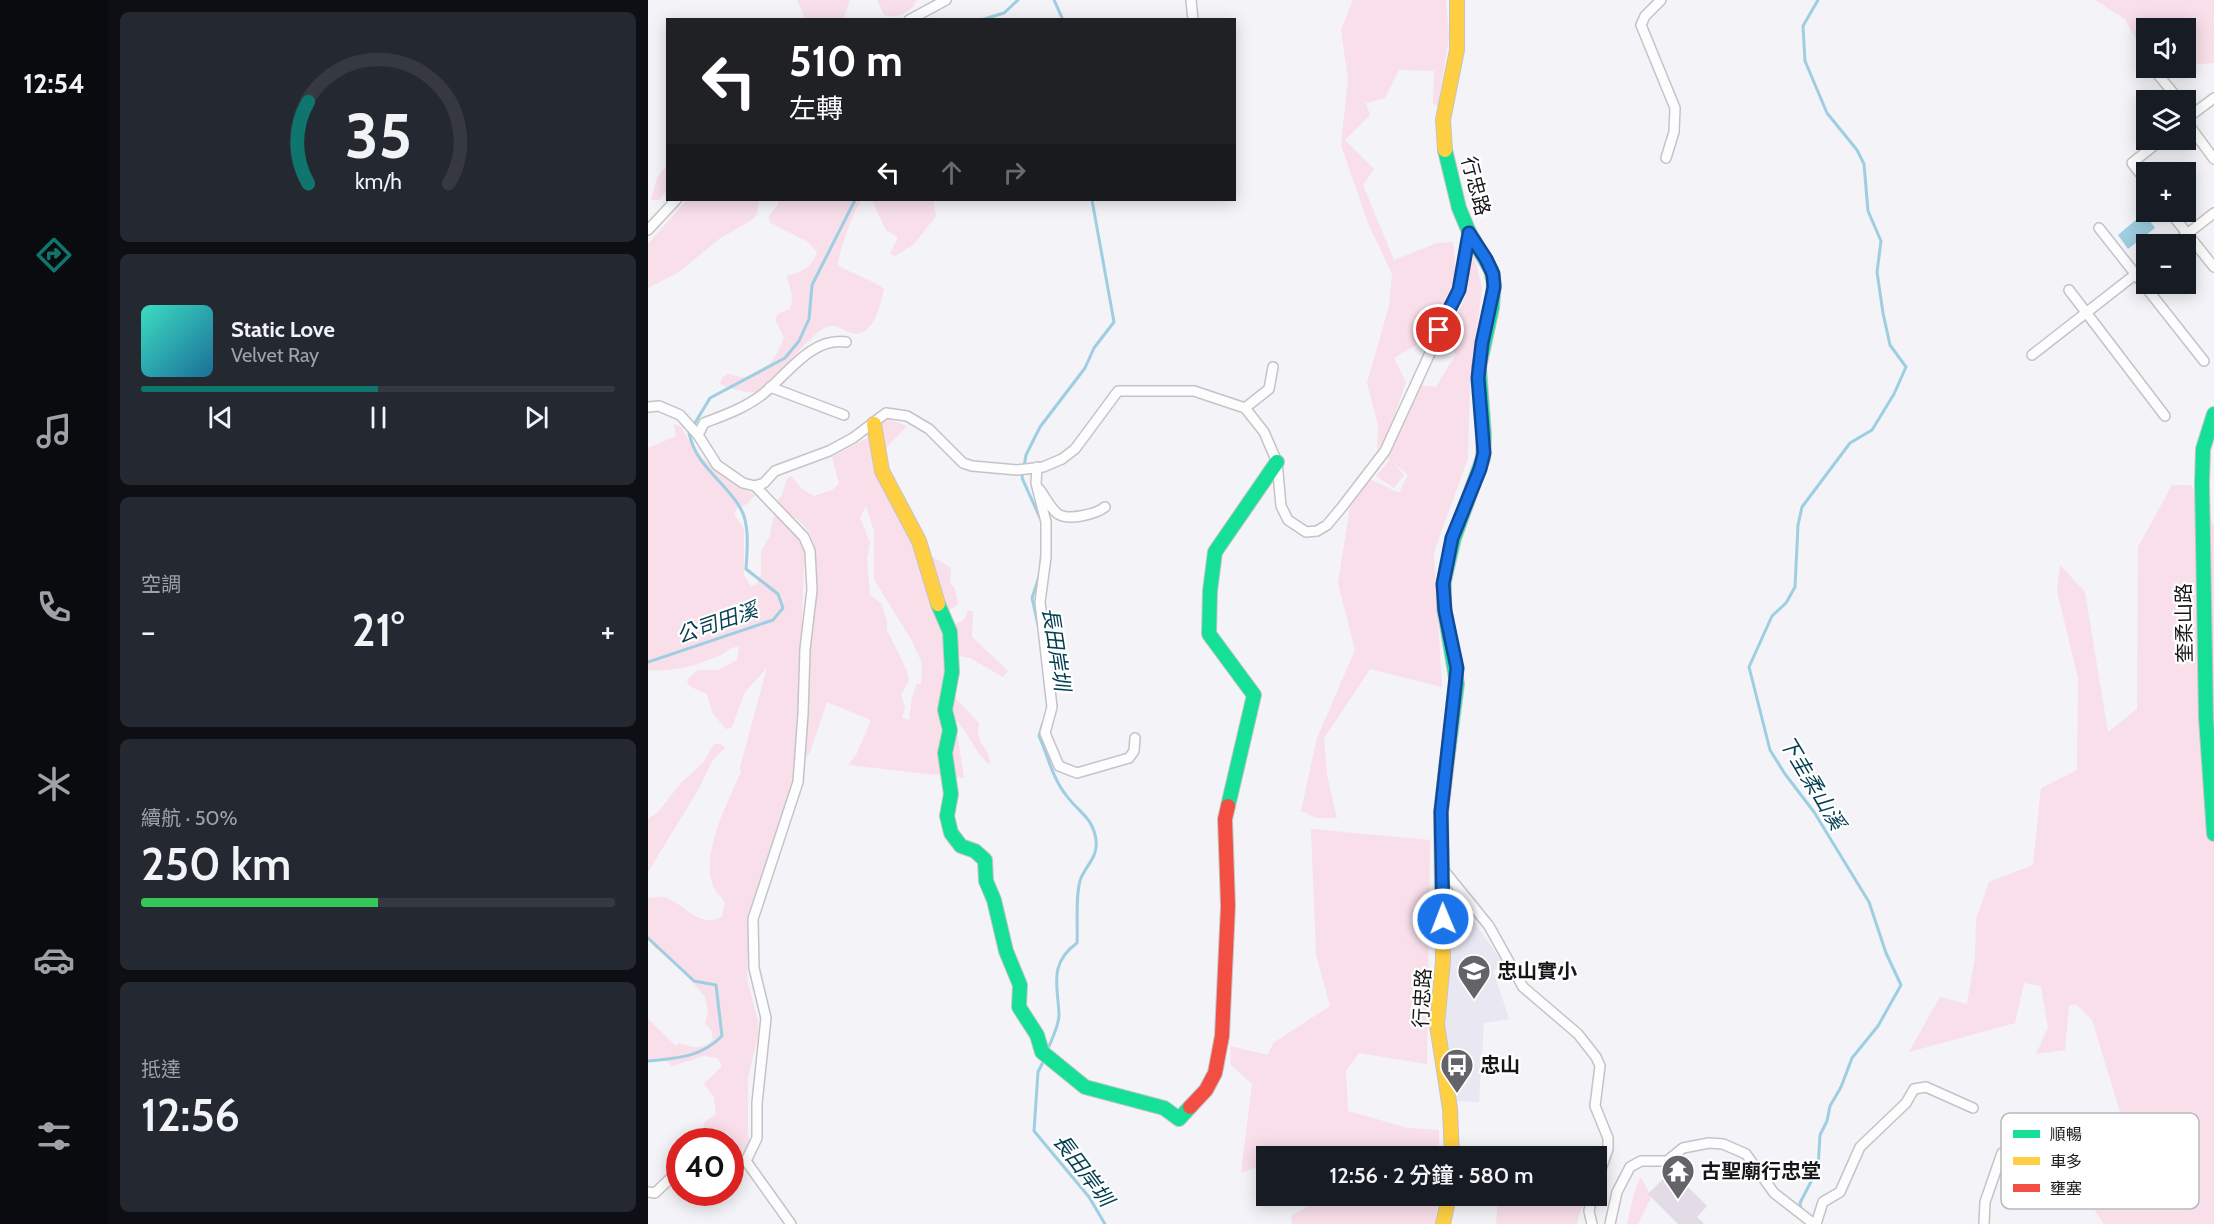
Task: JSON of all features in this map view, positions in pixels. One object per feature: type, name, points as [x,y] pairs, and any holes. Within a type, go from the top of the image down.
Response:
[{"type":"street","points":[[913,18],[946,0]]},
{"type":"street","points":[[1191,0],[1193,18]]},
{"type":"street","name":"行忠路","points":[[1452,1146],[1450,1109],[1437,1024],[1443,961],[1441,812],[1457,676],[1443,584],[1452,538],[1480,469],[1484,453],[1478,378],[1482,343],[1494,287],[1493,274],[1469,233],[1458,203],[1442,128],[1457,51],[1456,0]]},
{"type":"street","points":[[1661,0],[1645,16],[1641,25],[1675,108],[1674,132],[1666,158]]},
{"type":"street","points":[[2161,78],[2171,90]]},
{"type":"street","points":[[2196,110],[2214,98]]},
{"type":"street","points":[[2196,130],[2214,159]]},
{"type":"street","points":[[2136,168],[2132,163],[2148,150]]},
{"type":"street","points":[[648,230],[675,201]]},
{"type":"street","points":[[2178,222],[2188,234],[2214,213]]},
{"type":"street","points":[[2099,228],[2204,361]]},
{"type":"street","points":[[754,486],[764,483],[775,471],[829,452],[874,424],[886,413],[907,416],[929,429],[963,463],[972,466],[1017,470],[1034,468],[1062,459],[1075,448],[1118,391],[1194,391],[1245,408],[1264,432],[1277,462],[1281,506],[1288,520],[1306,532],[1317,531],[1327,525],[1385,451],[1459,290],[1469,233]]},
{"type":"street","points":[[2196,244],[2214,267]]},
{"type":"street","points":[[2032,355],[2135,274]]},
{"type":"street","points":[[2069,290],[2165,416]]},
{"type":"street","points":[[697,434],[705,423],[739,409],[770,387],[823,343],[835,340],[846,342]]},
{"type":"street","points":[[1245,408],[1269,389],[1273,367]]},
{"type":"street","points":[[770,387],[844,415]]},
{"type":"street","points":[[648,407],[659,406],[680,415],[697,434],[717,465],[743,483],[754,486],[804,537],[810,551],[812,590],[805,649],[804,714],[798,782],[753,919],[754,968],[766,1018],[757,1102],[756,1138],[746,1161],[791,1224]]},
{"type":"street","name":"奎柔山路","points":[[2214,414],[2203,449],[2202,483],[2206,718],[2214,834]]},
{"type":"street","points":[[874,424],[882,471],[919,541],[934,595],[950,632],[952,672],[945,710],[950,730],[945,753],[951,794],[947,816],[951,833],[961,846],[975,851],[985,860],[986,881],[994,900],[1006,951],[1020,985],[1019,1007],[1037,1035],[1042,1052],[1085,1088],[1137,1099],[1164,1108],[1179,1119],[1206,1090],[1215,1073],[1222,1036],[1228,906],[1224,819],[1254,695],[1209,634],[1210,591],[1215,552],[1277,462]]},
{"type":"street","points":[[1034,468],[1046,522],[1046,557],[1040,602],[1052,707],[1045,733],[1046,740],[1059,766],[1077,773],[1130,758],[1134,751],[1135,738]]},
{"type":"street","points":[[1036,483],[1057,514],[1077,515],[1099,512],[1105,507]]},
{"type":"street","points":[[1442,868],[1489,926],[1524,987],[1578,1034],[1596,1057],[1599,1075],[1595,1106],[1608,1138],[1607,1152]]},
{"type":"street","points":[[1610,1224],[1617,1192],[1630,1167],[1641,1161],[1660,1163],[1667,1161],[1683,1148],[1709,1143],[1729,1146],[1746,1154],[1774,1193],[1812,1223],[1823,1202],[1840,1192],[1847,1182],[1860,1147],[1899,1111],[1914,1089],[1926,1087],[1973,1108]]},
{"type":"street","points":[[1984,1224],[1984,1202],[2001,1156]]},
{"type":"street","points":[[648,1192],[655,1193],[666,1182]]},
{"type":"street","points":[[1443,1224],[1447,1206]]},
{"type":"street","points":[[1590,1206],[1592,1224]]},
{"type":"shaded area","points":[[797,0],[850,0],[844,18],[805,18]]},
{"type":"shaded area","points":[[877,0],[917,0],[908,11],[889,16],[884,15]]},
{"type":"shaded area","points":[[1353,0],[1446,0],[1449,37],[1438,106],[1433,104],[1434,71],[1399,70],[1385,98],[1366,103],[1370,115],[1345,140],[1374,169],[1363,185],[1394,260],[1437,243],[1453,242],[1457,284],[1426,339],[1394,358],[1406,382],[1387,437],[1377,450],[1378,425],[1367,383],[1389,306],[1392,274],[1368,223],[1341,145],[1348,79],[1341,30]]},
{"type":"shaded area","points":[[2095,0],[2214,0],[2214,63],[2196,64],[2196,18],[2136,18],[2136,39],[2125,19]]},
{"type":"shaded area","points":[[666,166],[666,192],[659,200],[651,200],[657,178]]},
{"type":"shaded area","points":[[686,201],[759,201],[757,214],[752,220],[719,239],[679,272],[648,288],[648,244]]},
{"type":"shaded area","points":[[778,201],[861,201],[847,231],[838,265],[884,289],[875,318],[865,331],[852,333],[836,326],[824,328],[795,356],[779,389],[764,392],[742,391],[720,384],[722,378],[727,374],[749,377],[769,365],[784,337],[775,320],[778,314],[790,309],[792,295],[787,276],[806,268],[813,261],[817,252],[808,242],[771,223],[768,218]]},
{"type":"shaded area","points":[[872,201],[933,201],[936,216],[914,244],[895,256],[890,254],[898,237],[886,230]]},
{"type":"shaded area","points":[[1473,250],[1482,288],[1470,384],[1468,458],[1434,552],[1442,687],[1370,669],[1324,738],[1327,775],[1337,818],[1317,818],[1301,811],[1317,738],[1355,650],[1338,583],[1350,507],[1370,479],[1399,493],[1408,475],[1393,462],[1404,475],[1394,488],[1376,476],[1390,460],[1386,456],[1418,385],[1436,387],[1456,354],[1442,344],[1465,298]]},
{"type":"shaded area","points":[[886,418],[907,426],[882,452],[883,464],[925,552],[951,568],[950,583],[955,589],[958,604],[948,611],[953,625],[964,620],[968,611],[973,611],[972,637],[1008,671],[1003,677],[970,658],[954,655],[952,695],[979,723],[979,736],[990,759],[990,765],[980,755],[965,730],[955,719],[964,778],[848,765],[856,755],[871,720],[827,702],[809,755],[804,756],[808,660],[816,586],[815,556],[813,541],[807,529],[776,502],[782,495],[787,479],[791,476],[802,489],[814,496],[832,490],[839,484],[832,457],[867,438]],"holes":[[[866,506],[874,531],[874,579],[912,641],[922,663],[921,684],[917,684],[912,697],[909,720],[902,718],[905,708],[901,694],[909,681],[907,671],[887,630],[887,621],[881,603],[870,595],[867,558],[870,543],[860,518]]]},
{"type":"shaded area","points":[[674,424],[681,427],[704,460],[731,481],[755,495],[747,504],[737,508],[734,514],[744,529],[744,575],[751,586],[756,585],[761,574],[761,551],[770,536],[773,517],[778,515],[805,544],[796,772],[788,813],[750,913],[747,979],[758,1021],[758,1036],[748,1077],[750,1142],[744,1155],[744,1128],[704,1128],[705,1122],[716,1115],[714,1097],[704,1084],[722,1066],[718,1058],[704,1056],[672,1066],[662,1057],[648,1061],[648,1019],[676,1046],[680,1043],[701,1047],[713,1040],[711,1030],[705,1023],[708,1012],[705,997],[681,968],[669,956],[655,948],[648,939],[648,898],[667,898],[693,915],[707,920],[722,917],[725,902],[712,883],[710,857],[718,827],[741,772],[740,767],[767,668],[745,692],[732,727],[726,729],[713,714],[707,694],[689,686],[687,680],[698,670],[718,670],[737,660],[739,647],[692,665],[675,669],[648,670],[648,448],[676,436]]},
{"type":"shaded area","points":[[2172,485],[2191,485],[2214,525],[2214,1224],[2104,1224],[2094,1209],[2199,1209],[2199,1113],[2120,1113],[2092,1020],[2076,1004],[2069,1006],[2065,1050],[2036,1054],[2048,1028],[2041,986],[2024,983],[2015,1023],[1909,1052],[1940,997],[1967,1004],[1975,957],[1976,919],[1989,882],[2033,865],[2041,788],[2077,770],[2078,678],[2057,591],[2060,565],[2085,592],[2108,732],[2137,709],[2138,547]]},
{"type":"shaded area","points":[[714,744],[720,744],[725,748],[712,761],[698,790],[648,872],[648,819],[658,812],[681,783],[703,763]]},
{"type":"shaded area","points":[[1311,829],[1430,840],[1427,1064],[1359,1053],[1346,1071],[1348,1111],[1408,1128],[1439,1130],[1439,1146],[1256,1146],[1256,1168],[1241,1173],[1252,1084],[1231,1065],[1230,1046],[1268,1055],[1273,1043],[1330,1006],[1316,955]]},
{"type":"shaded area","name":"忠山實小","points":[[1458,899],[1505,966],[1493,970],[1509,1019],[1484,1023],[1479,1102],[1454,1101],[1442,1026],[1448,902]]},
{"type":"shaded area","points":[[1641,1177],[1651,1197],[1638,1224],[1627,1224],[1635,1190]]},
{"type":"shaded area","points":[[1308,1206],[1438,1206],[1435,1224],[1292,1224],[1291,1216]]},
{"type":"shaded area","points":[[1497,1206],[1582,1206],[1577,1224],[1496,1224]]},
{"type":"water","points":[[2136,220],[2136,222],[2151,222],[2155,228],[2147,234],[2136,234],[2136,243],[2128,249],[2118,235]]},
{"type":"building","name":"古聖廟行忠堂","points":[[1674,1173],[1707,1206],[1697,1217],[1704,1224],[1678,1224],[1648,1194],[1668,1174],[1671,1176]]},
{"type":"waterway","name":"公司田溪","points":[[988,18],[1004,13],[1018,0]]},
{"type":"waterway","name":"長田岸圳","points":[[1054,0],[1062,18]]},
{"type":"waterway","name":"下圭柔山溪","points":[[1801,1210],[1800,1203],[1818,1168],[1820,1135],[1827,1121],[1830,1106],[1841,1087],[1852,1058],[1878,1026],[1901,985],[1886,953],[1869,902],[1814,812],[1770,750],[1749,667],[1772,616],[1786,603],[1795,587],[1798,525],[1802,507],[1850,443],[1872,430],[1894,394],[1906,367],[1890,345],[1883,313],[1877,272],[1881,241],[1868,211],[1864,164],[1857,150],[1827,113],[1805,61],[1803,26],[1818,0]]},
{"type":"waterway","name":"公司田溪","points":[[648,662],[773,620],[783,608],[778,594],[746,569],[747,539],[744,516],[734,499],[704,465],[689,433],[710,398],[785,358],[799,341],[809,319],[812,285],[854,201]]},
{"type":"waterway","name":"長田岸圳","points":[[1041,520],[1022,478],[1026,455],[1040,427],[1085,368],[1094,348],[1114,322],[1092,201]]},
{"type":"waterway","name":"長田岸圳","points":[[1041,562],[1042,544]]},
{"type":"waterway","name":"長田岸圳","points":[[1038,625],[1032,598],[1039,577]]},
{"type":"waterway","name":"長田岸圳","points":[[1043,723],[1039,736],[1054,774],[1061,789],[1092,826],[1096,840],[1094,856],[1079,884],[1077,943],[1068,951],[1058,967],[1059,1019],[1047,1051]]},
{"type":"waterway","name":"公司田溪","points":[[648,938],[694,981],[716,985],[722,1036],[697,1053],[678,1058],[648,1061]]},
{"type":"waterway","name":"長田岸圳","points":[[1044,1060],[1038,1072],[1034,1131],[1089,1197],[1105,1224]]},
{"type":"traffic: fast","points":[[1445,150],[1459,208],[1469,232],[1491,270],[1494,284],[1492,308],[1479,367],[1484,435],[1483,458],[1454,538],[1444,581],[1444,607],[1457,684],[1447,761]]},
{"type":"traffic: fast","points":[[2214,414],[2203,449],[2202,483],[2206,718],[2214,834]]},
{"type":"traffic: fast","points":[[1228,806],[1254,695],[1209,634],[1210,591],[1215,552],[1277,462]]},
{"type":"traffic: fast","points":[[938,604],[950,632],[952,672],[945,710],[950,730],[945,753],[951,794],[947,816],[951,833],[961,846],[975,851],[985,860],[986,881],[994,900],[1006,951],[1020,985],[1019,1007],[1037,1035],[1042,1052],[1085,1087],[1164,1108],[1179,1119],[1190,1107]]},
{"type":"traffic: slow","points":[[1445,150],[1443,120],[1457,50],[1457,0]]},
{"type":"traffic: slow","points":[[874,424],[882,471],[919,541],[938,604]]},
{"type":"traffic: slow","points":[[1447,761],[1441,812],[1443,961],[1437,1025],[1450,1109],[1452,1146]]},
{"type":"traffic: slow","points":[[1443,1224],[1447,1206]]},
{"type":"traffic: jam","points":[[1190,1107],[1206,1090],[1215,1073],[1222,1036],[1228,906],[1225,819],[1228,806]]},
{"type":"place","name":"忠山實小","points":[[1474,1000]]},
{"type":"place","name":"忠山","points":[[1457,1094]]},
{"type":"place","name":"古聖廟行忠堂","points":[[1678,1200]]},
{"type":"route","points":[[1439,330],[1459,290],[1469,233],[1493,274],[1494,287],[1482,343],[1478,378],[1484,453],[1480,469],[1452,538],[1443,584],[1445,611],[1457,668],[1441,812],[1443,919]]}]
